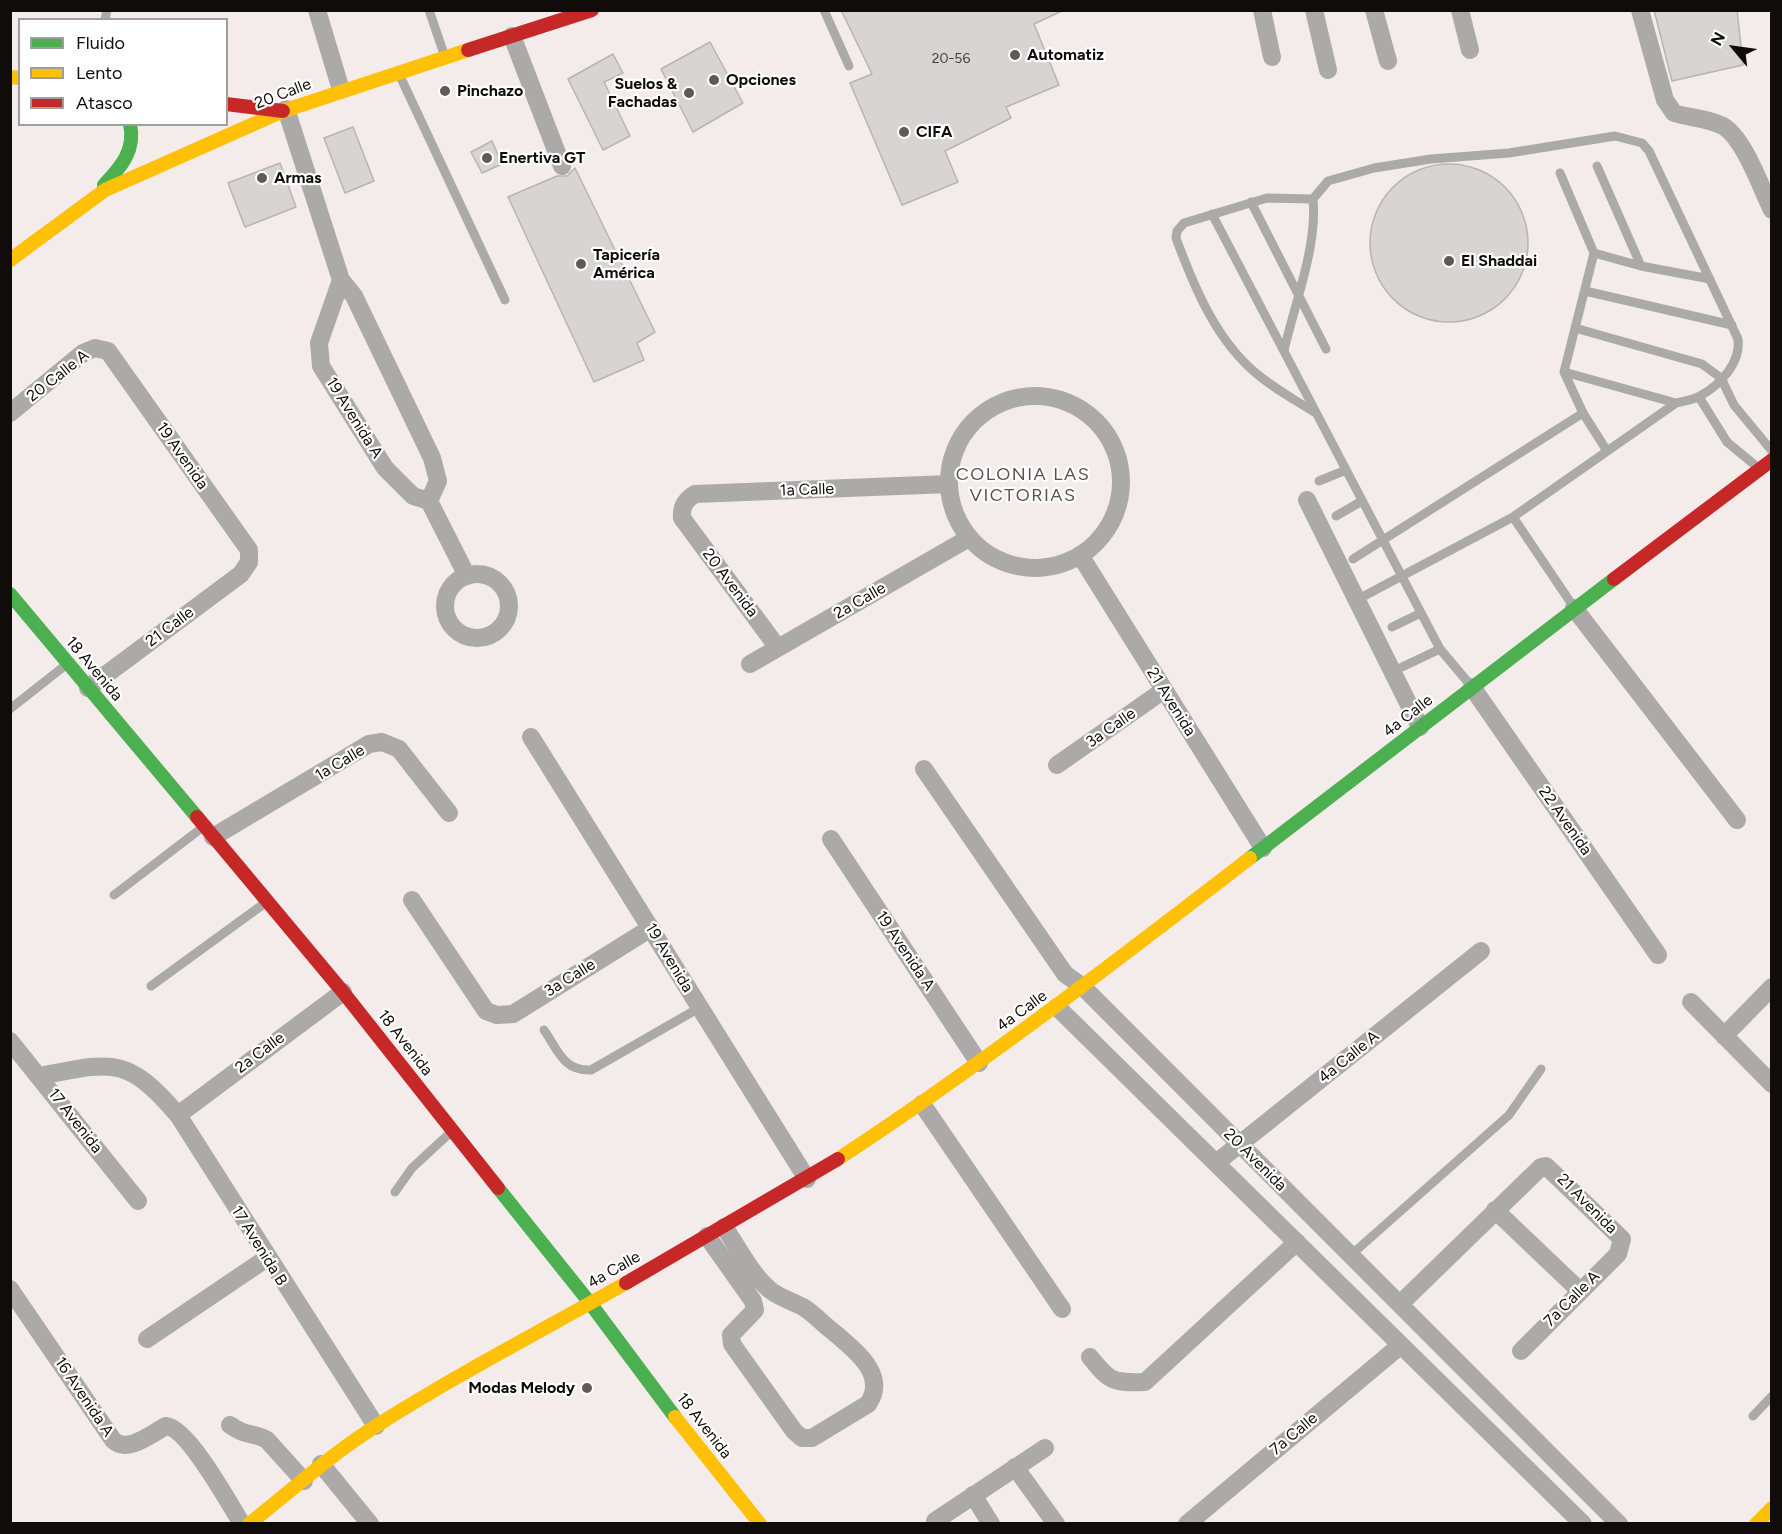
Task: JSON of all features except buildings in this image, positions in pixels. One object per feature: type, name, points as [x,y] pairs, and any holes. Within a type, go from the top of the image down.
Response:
[{"type":"street","points":[[317,10],[341,90]]},
{"type":"street","name":"20 Calle","points":[[15,253],[92,198],[132,177],[285,110],[512,36],[546,21],[592,10]]},
{"type":"street","points":[[1262,10],[1272,57]]},
{"type":"street","points":[[1314,10],[1328,70]]},
{"type":"street","points":[[1374,10],[1388,62]]},
{"type":"street","points":[[1460,10],[1470,50]]},
{"type":"street","points":[[1641,10],[1665,100],[1674,112],[1707,120],[1724,127],[1735,136],[1772,210]]},
{"type":"street","points":[[512,36],[562,166]]},
{"type":"street","points":[[228,104],[285,110],[341,280],[354,296],[432,458],[438,481],[429,501],[467,576]]},
{"type":"street","points":[[92,198],[129,153],[133,136],[130,126]]},
{"type":"street","name":"19 Avenida A","points":[[341,280],[319,343],[321,366],[385,468],[413,496],[429,501]]},
{"type":"street","name":"20 Calle A","points":[[10,413],[83,353],[95,348],[108,351]]},
{"type":"street","name":"19 Avenida","points":[[108,351],[249,550],[249,562]]},
{"type":"street","points":[[1038,395],[1077,406],[1093,417],[1106,432],[1116,450],[1121,489],[1117,509],[1108,527],[1096,543],[1080,555],[1047,567],[1012,565],[996,559],[969,538],[955,513],[949,484],[954,454],[968,428],[982,414],[999,403],[1018,397],[1038,395]]},
{"type":"street","name":"4a Calle","points":[[249,1524],[304,1481],[321,1464],[376,1426],[807,1179],[922,1104],[1083,987],[1574,608],[1758,468],[1772,460]]},
{"type":"street","name":"1a Calle","points":[[681,518],[684,504],[695,494],[949,484]]},
{"type":"street","points":[[1307,500],[1420,727]]},
{"type":"street","name":"20 Avenida","points":[[681,518],[778,648]]},
{"type":"street","name":"2a Calle","points":[[750,664],[969,538]]},
{"type":"street","name":"21 Avenida","points":[[1080,555],[1263,848]]},
{"type":"street","name":"21 Calle","points":[[88,688],[241,574],[249,562]]},
{"type":"street","name":"18 Avenida","points":[[10,594],[343,992],[590,1303],[760,1524]]},
{"type":"street","points":[[1574,608],[1737,820]]},
{"type":"street","name":"22 Avenida","points":[[1472,687],[1658,955]]},
{"type":"street","name":"3a Calle","points":[[1057,765],[1164,690]]},
{"type":"street","name":"19 Avenida","points":[[531,737],[807,1179]]},
{"type":"street","name":"1a Calle","points":[[208,832],[369,744],[382,742],[399,749],[449,813]]},
{"type":"street","name":"20 Avenida","points":[[924,769],[1065,974],[1083,987],[1619,1524]]},
{"type":"street","name":"19 Avenida A","points":[[831,839],[979,1063]]},
{"type":"street","name":"3a Calle","points":[[412,900],[486,1011],[497,1015],[513,1014],[651,928]]},
{"type":"street","name":"4a Calle A","points":[[1216,1163],[1481,951]]},
{"type":"street","points":[[1724,1036],[1772,987]]},
{"type":"street","name":"2a Calle","points":[[178,1115],[343,992]]},
{"type":"street","points":[[1691,1002],[1772,1084]]},
{"type":"street","name":"20 Avenida","points":[[1057,1006],[1583,1524]]},
{"type":"street","name":"17 Avenida","points":[[10,1041],[138,1201]]},
{"type":"street","name":"17 Avenida B","points":[[39,1076],[114,1066],[135,1072],[152,1084],[178,1115],[376,1426]]},
{"type":"street","points":[[922,1104],[1062,1309]]},
{"type":"street","name":"21 Avenida","points":[[1496,1210],[1540,1167],[1546,1166],[1623,1239],[1622,1246]]},
{"type":"street","points":[[1400,1304],[1496,1210],[1580,1291]]},
{"type":"street","points":[[707,1236],[753,1300],[755,1310],[731,1335],[732,1344],[794,1431],[802,1438],[812,1438],[868,1404],[874,1396],[874,1386],[871,1371],[863,1356],[804,1307],[781,1297],[764,1284],[724,1227]]},
{"type":"street","points":[[1090,1357],[1108,1379],[1123,1383],[1145,1382],[1297,1242]]},
{"type":"street","name":"7a Calle A","points":[[1521,1351],[1618,1254],[1622,1246]]},
{"type":"street","points":[[147,1339],[267,1258]]},
{"type":"street","name":"16 Avenida A","points":[[10,1289],[113,1440],[118,1445],[126,1447],[165,1426],[176,1429],[197,1455],[242,1524]]},
{"type":"street","name":"7a Calle","points":[[1188,1524],[1401,1345]]},
{"type":"street","points":[[230,1425],[243,1434],[260,1436],[267,1440],[304,1481]]},
{"type":"street","points":[[935,1521],[1045,1448]]},
{"type":"street","points":[[321,1464],[370,1524]]},
{"type":"street","points":[[1016,1467],[1056,1524]]},
{"type":"street","points":[[973,1495],[991,1524]]},
{"type":"street","points":[[1756,1524],[1772,1508]]},
{"type":"lane","points":[[429,10],[445,57]]},
{"type":"lane","points":[[824,10],[849,66]]},
{"type":"lane","points":[[398,72],[505,300]]},
{"type":"lane","points":[[1284,351],[1311,244],[1314,216],[1312,199],[1328,181],[1374,168],[1431,159],[1509,153],[1615,136],[1642,143],[1649,151],[1738,339],[1738,354],[1732,368],[1700,397],[1676,403],[1513,517],[1402,578],[1366,595]]},
{"type":"lane","points":[[1597,166],[1641,266]]},
{"type":"lane","points":[[1560,173],[1594,253],[1564,372],[1583,413],[1607,451]]},
{"type":"lane","points":[[1312,199],[1267,198],[1251,202],[1184,224],[1177,231],[1176,238],[1190,278],[1219,330],[1248,366],[1272,386],[1316,414]]},
{"type":"lane","points":[[1251,202],[1326,349]]},
{"type":"lane","points":[[1212,214],[1440,649],[1472,687]]},
{"type":"lane","points":[[1594,253],[1641,266],[1710,279]]},
{"type":"lane","points":[[1585,291],[1732,325]]},
{"type":"lane","points":[[1575,328],[1702,364],[1721,378],[1734,405],[1772,451]]},
{"type":"lane","points":[[1564,372],[1676,403]]},
{"type":"lane","points":[[1700,397],[1727,442],[1758,468]]},
{"type":"lane","points":[[1353,559],[1583,413]]},
{"type":"lane","points":[[1319,481],[1346,470]]},
{"type":"lane","points":[[1336,516],[1362,501]]},
{"type":"lane","points":[[1513,517],[1574,608]]},
{"type":"lane","points":[[1392,627],[1421,613]]},
{"type":"lane","points":[[1402,667],[1440,649]]},
{"type":"lane","points":[[10,710],[68,663]]},
{"type":"lane","points":[[114,895],[208,832]]},
{"type":"lane","points":[[151,986],[267,902]]},
{"type":"lane","points":[[544,1030],[567,1064],[576,1071],[591,1070],[699,1008]]},
{"type":"lane","points":[[1351,1255],[1509,1115],[1541,1069]]},
{"type":"lane","points":[[395,1192],[412,1168],[453,1130]]},
{"type":"lane","points":[[1753,1416],[1772,1396]]},
{"type":"traffic: fast","points":[[104,185],[126,157],[131,142],[130,126]]},
{"type":"traffic: fast","points":[[1250,858],[1614,579]]},
{"type":"traffic: fast","points":[[10,594],[197,817]]},
{"type":"traffic: fast","points":[[498,1188],[590,1303],[675,1417]]},
{"type":"traffic: slow","points":[[10,260],[105,190],[283,111],[468,50]]},
{"type":"traffic: slow","points":[[10,77],[18,78]]},
{"type":"traffic: slow","points":[[838,1159],[995,1050],[1250,858]]},
{"type":"traffic: slow","points":[[249,1524],[327,1461],[376,1426],[468,1371],[626,1283]]},
{"type":"traffic: slow","points":[[675,1417],[760,1524]]},
{"type":"traffic: slow","points":[[1756,1524],[1772,1508]]},
{"type":"traffic: jam","points":[[468,50],[592,10]]},
{"type":"traffic: jam","points":[[228,104],[283,111]]},
{"type":"traffic: jam","points":[[1614,579],[1772,460]]},
{"type":"traffic: jam","points":[[197,817],[343,992],[498,1188]]},
{"type":"traffic: jam","points":[[626,1283],[838,1159]]},
{"type":"place","name":"Automatiz","points":[[1015,55]]},
{"type":"place","name":"Opciones","points":[[714,80]]},
{"type":"place","name":"Pinchazo","points":[[445,91]]},
{"type":"place","name":"Suelos & Fachadas","points":[[689,93]]},
{"type":"place","name":"CIFA","points":[[904,132]]},
{"type":"place","name":"Enertiva GT","points":[[487,158]]},
{"type":"place","name":"Armas","points":[[262,178]]},
{"type":"place","name":"El Shaddai","points":[[1449,261]]},
{"type":"place","name":"Tapicería América","points":[[581,264]]},
{"type":"place","name":"Modas Melody","points":[[587,1388]]},
{"type":"district","name":"COLONIA LAS VICTORIAS","points":[[1023,485]]}]
